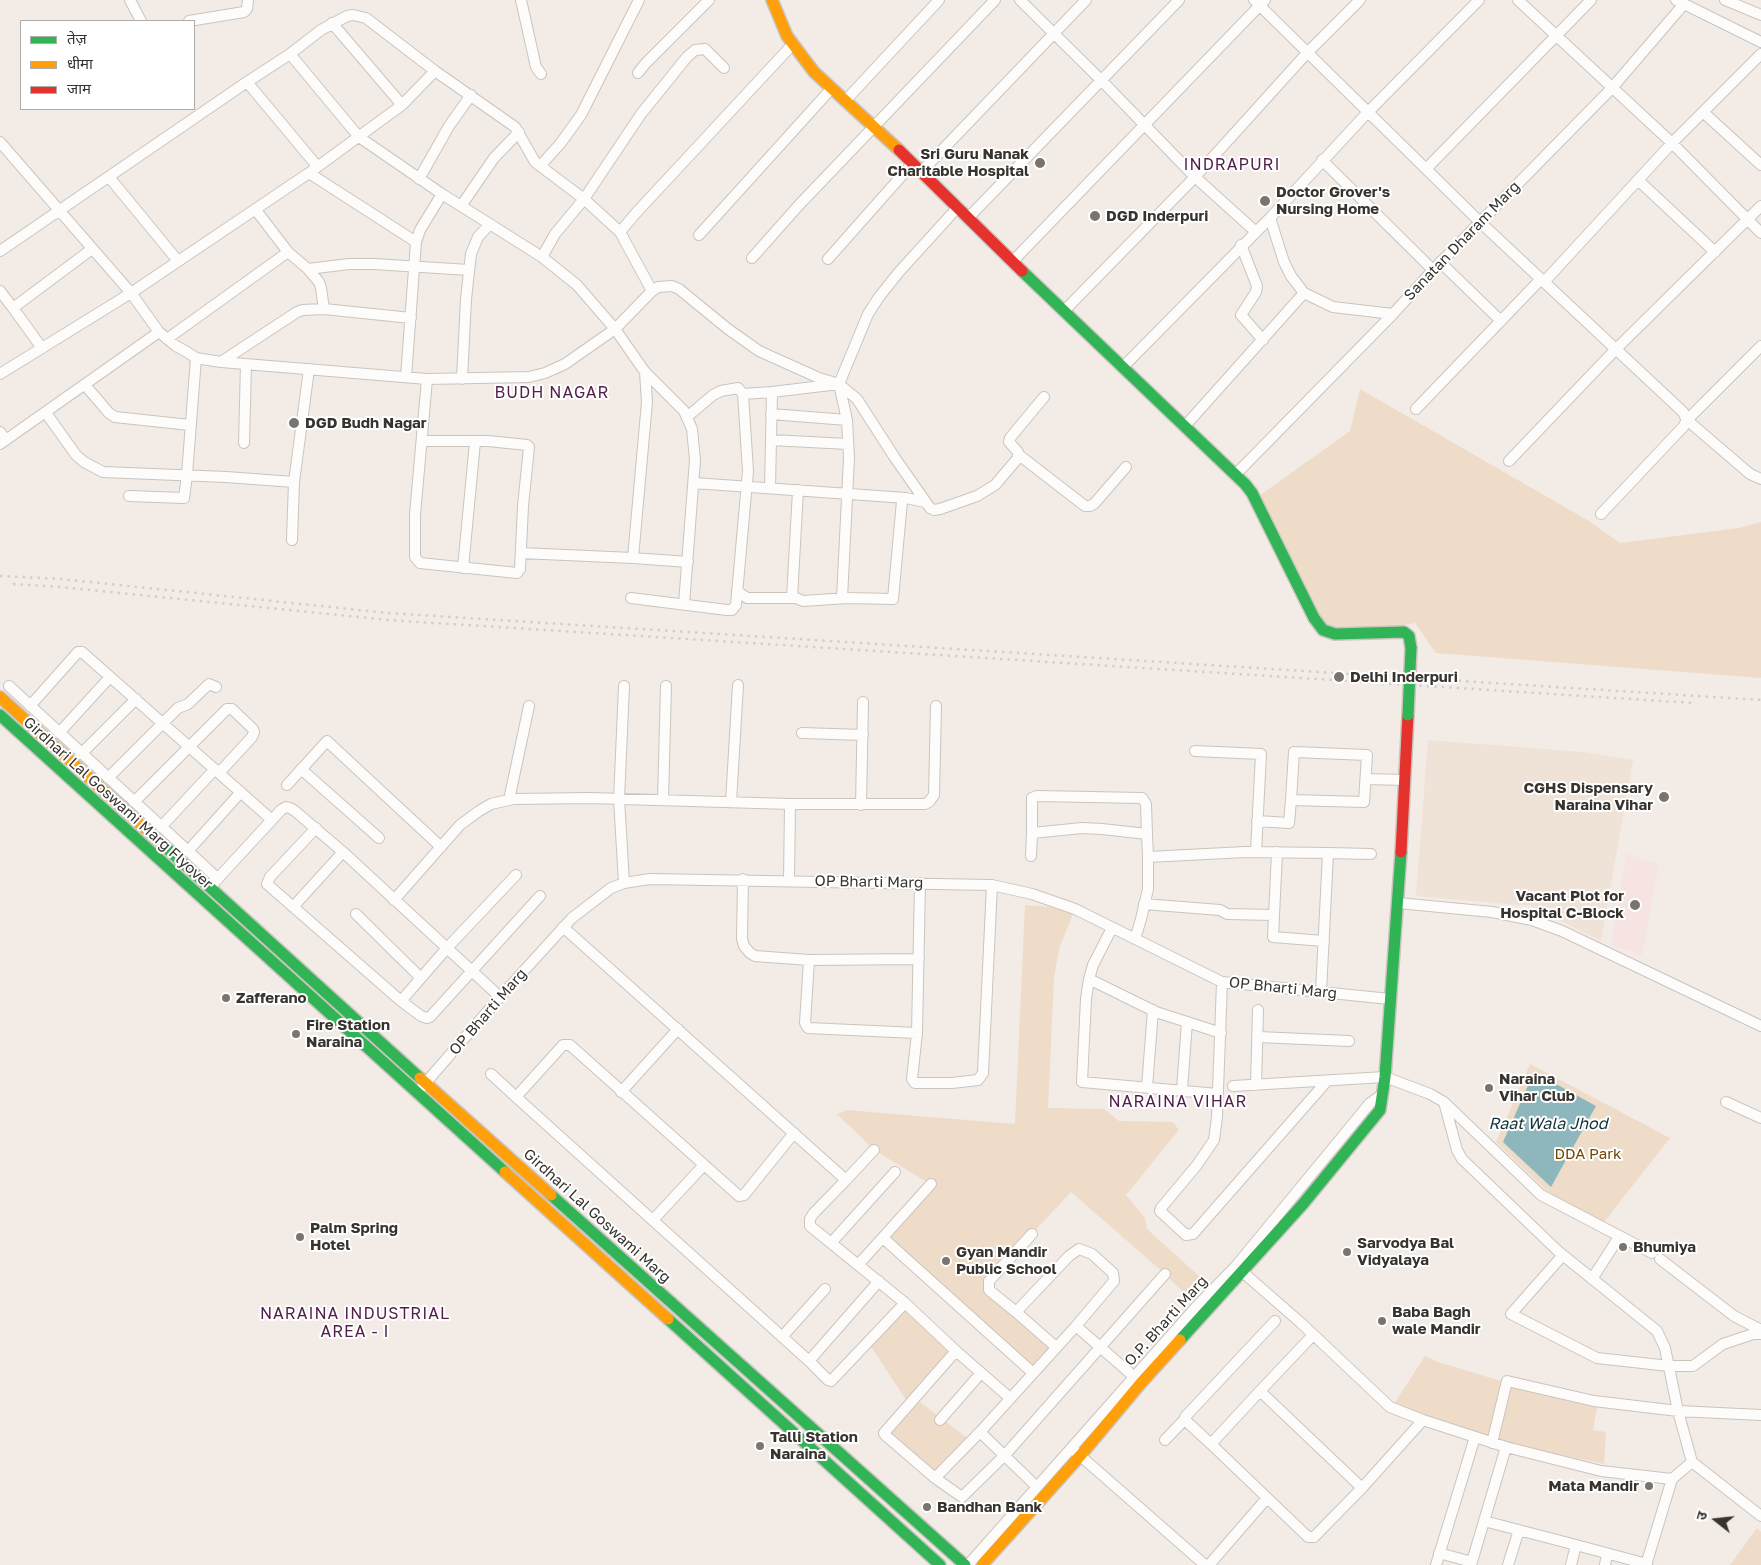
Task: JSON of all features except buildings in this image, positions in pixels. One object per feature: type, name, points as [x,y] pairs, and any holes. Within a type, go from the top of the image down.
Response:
[{"type":"main road","points":[[772,0],[793,44],[814,72],[918,167],[1012,262],[1236,474]]},
{"type":"main road","name":"O.P. Bharti Marg","points":[[982,1565],[1138,1380],[1239,1269],[1304,1204],[1380,1110],[1386,1077],[1398,903],[1411,648],[1409,636],[1404,632],[1335,634],[1323,630],[1314,618],[1252,493],[1236,474]]},
{"type":"main road","name":"Girdhari Lal Goswami Marg Flyover","points":[[0,697],[210,887]]},
{"type":"main road","name":"Girdhari Lal Goswami Marg Flyover","points":[[0,715],[216,912]]},
{"type":"main road","name":"Girdhari Lal Goswami Marg","points":[[210,887],[426,1083],[966,1565]]},
{"type":"main road","name":"Girdhari Lal Goswami Marg","points":[[216,912],[940,1565]]},
{"type":"street","points":[[130,0],[140,20]]},
{"type":"street","points":[[195,20],[244,12],[247,9],[248,0]]},
{"type":"street","points":[[521,0],[535,64],[541,74]]},
{"type":"street","points":[[540,166],[560,144],[581,115],[639,0]]},
{"type":"street","points":[[638,73],[709,0]]},
{"type":"street","points":[[846,100],[939,0]]},
{"type":"street","points":[[752,258],[874,126],[995,0]]},
{"type":"street","points":[[1020,0],[1146,125],[1195,177],[1256,232]]},
{"type":"street","points":[[828,259],[1086,0]]},
{"type":"street","points":[[969,217],[1180,0]]},
{"type":"street","points":[[1064,311],[1195,177],[1308,53],[1360,0]]},
{"type":"street","points":[[1123,367],[1270,218],[1368,112],[1479,0]]},
{"type":"street","points":[[1518,0],[1672,143],[1761,233]]},
{"type":"street","points":[[1426,169],[1590,0]]},
{"type":"street","points":[[1725,0],[1761,15]]},
{"type":"street","points":[[1012,262],[1146,125],[1260,2],[1308,53],[1480,222],[1676,405],[1683,412],[1687,420],[1750,474],[1761,479]]},
{"type":"street","points":[[1680,2],[1761,42]]},
{"type":"street","name":"Sanatan Dharam Marg","points":[[1236,474],[1393,314],[1436,266],[1612,88],[1680,2]]},
{"type":"street","points":[[0,251],[290,54],[332,23],[346,16],[353,15],[366,18],[435,71],[515,127],[531,156],[540,166],[584,199],[620,232],[652,291]]},
{"type":"street","points":[[332,23],[402,105]]},
{"type":"street","points":[[620,232],[793,44]]},
{"type":"street","points":[[542,257],[555,234],[584,199],[641,114],[687,57],[695,50],[705,49],[724,68]]},
{"type":"street","points":[[290,54],[359,137],[442,194],[542,257],[577,285],[615,329],[645,372],[678,403],[687,417],[694,440],[694,483],[684,604]]},
{"type":"street","points":[[1416,410],[1501,321],[1543,281],[1672,143],[1761,54]]},
{"type":"street","points":[[0,374],[131,293],[359,137],[402,105],[435,71]]},
{"type":"street","points":[[247,82],[313,169],[416,242]]},
{"type":"street","points":[[699,235],[832,88]]},
{"type":"street","points":[[419,178],[448,126],[470,95]]},
{"type":"street","points":[[1703,112],[1761,165]]},
{"type":"street","points":[[461,206],[494,158],[519,132]]},
{"type":"street","points":[[0,142],[131,293],[163,335],[196,358],[221,362],[427,379],[462,380],[529,377],[545,373],[565,364],[615,329],[652,291],[663,286],[672,286],[679,289],[733,334],[760,351],[819,378],[839,384],[857,399],[925,502],[934,510],[990,489],[1016,462],[1019,455]]},
{"type":"street","points":[[1322,160],[1436,266],[1501,321]]},
{"type":"street","points":[[109,177],[178,261]]},
{"type":"street","points":[[1638,180],[1715,252]]},
{"type":"street","points":[[406,377],[416,242],[420,230],[442,194]]},
{"type":"street","points":[[1509,461],[1616,349],[1761,206]]},
{"type":"street","points":[[842,598],[848,493],[848,444],[847,420],[839,384],[868,314],[879,297],[958,207]]},
{"type":"street","points":[[254,209],[288,252],[308,269],[319,282],[324,309]]},
{"type":"street","points":[[1270,218],[1288,269],[1304,293],[1333,308],[1393,314]]},
{"type":"street","points":[[462,380],[469,270],[474,245],[490,224]]},
{"type":"street","points":[[1241,246],[1257,286],[1256,292],[1242,315],[1263,340]]},
{"type":"street","points":[[13,308],[92,249]]},
{"type":"street","points":[[2,439],[46,413],[85,385],[288,252]]},
{"type":"street","points":[[308,269],[358,264],[469,270]]},
{"type":"street","points":[[0,291],[42,348]]},
{"type":"street","points":[[1184,426],[1304,293]]},
{"type":"street","points":[[221,362],[297,312],[308,308],[411,318]]},
{"type":"street","points":[[1601,514],[1684,427],[1687,420],[1761,346]]},
{"type":"street","points":[[128,496],[184,498],[196,358]]},
{"type":"street","points":[[244,443],[246,364]]},
{"type":"street","points":[[292,540],[294,482],[309,369]]},
{"type":"street","points":[[634,558],[647,402],[645,372]]},
{"type":"street","points":[[422,441],[475,442],[527,445],[529,447],[523,506],[520,569],[517,573],[420,563],[415,557],[415,515],[427,379]]},
{"type":"street","points":[[744,394],[839,384]]},
{"type":"street","points":[[85,385],[108,413],[115,417],[190,425]]},
{"type":"street","points":[[632,598],[732,610],[736,605],[747,487],[748,457],[744,394],[738,388],[721,391],[713,395],[687,417]]},
{"type":"street","points":[[770,488],[772,392]]},
{"type":"street","points":[[1044,397],[1010,438],[1009,442],[1019,455],[1085,506],[1094,504],[1126,467]]},
{"type":"street","points":[[46,413],[70,449],[84,462],[103,472],[294,482]]},
{"type":"street","points":[[771,414],[847,420]]},
{"type":"street","points":[[771,440],[848,444]]},
{"type":"street","points":[[463,568],[475,442]]},
{"type":"street","points":[[694,483],[848,493],[906,498],[925,502]]},
{"type":"street","points":[[792,598],[798,490]]},
{"type":"street","points":[[737,591],[747,598],[792,598],[803,601],[842,598],[893,598],[902,501],[906,498]]},
{"type":"street","points":[[521,553],[688,562]]},
{"type":"street","points":[[30,706],[80,652],[84,653],[272,820]]},
{"type":"street","points":[[59,733],[110,677]]},
{"type":"street","points":[[108,778],[178,708],[188,704],[209,684],[216,686]]},
{"type":"street","points":[[731,802],[738,685]]},
{"type":"street","points":[[8,686],[218,879]]},
{"type":"street","points":[[624,686],[619,799],[624,883]]},
{"type":"street","points":[[663,800],[666,686]]},
{"type":"street","points":[[82,754],[136,699]]},
{"type":"street","points":[[862,805],[864,702]]},
{"type":"street","points":[[509,800],[529,706]]},
{"type":"street","points":[[394,900],[460,825],[491,804],[509,800],[590,798],[790,804],[924,804],[934,795],[936,706]]},
{"type":"street","points":[[134,802],[227,710],[234,710],[253,729],[252,737],[161,827]]},
{"type":"street","points":[[802,733],[863,735]]},
{"type":"street","points":[[286,785],[327,740],[441,847]]},
{"type":"street","points":[[1195,751],[1261,754],[1256,852]]},
{"type":"street","points":[[1257,821],[1289,823],[1294,752],[1367,755],[1364,802],[1291,800]]},
{"type":"street","points":[[301,769],[380,838]]},
{"type":"street","points":[[1366,779],[1405,780]]},
{"type":"street","points":[[188,852],[241,792]]},
{"type":"street","points":[[1031,856],[1032,798],[1036,796],[1142,798],[1145,802],[1148,889],[1135,939]]},
{"type":"street","points":[[789,881],[790,804]]},
{"type":"street","points":[[210,887],[281,810],[286,807],[290,808],[343,852],[500,997]]},
{"type":"street","points":[[316,828],[267,881],[269,887],[401,1001],[421,1016],[427,1018],[430,1017],[540,896]]},
{"type":"street","points":[[1032,833],[1102,828],[1147,834]]},
{"type":"street","points":[[293,907],[343,852]]},
{"type":"street","points":[[1148,857],[1256,852],[1371,854]]},
{"type":"street","points":[[1277,852],[1273,937],[1324,941]]},
{"type":"street","points":[[1321,992],[1328,853]]},
{"type":"street","points":[[401,1001],[447,948],[516,875]]},
{"type":"street","name":"OP Bharti Marg","points":[[417,1093],[500,997],[572,918],[611,888],[624,883],[650,879],[992,884],[1032,894],[1075,909],[1222,982],[1390,999]]},
{"type":"street","points":[[743,879],[742,938],[744,946],[755,956],[809,960],[919,959]]},
{"type":"street","points":[[920,883],[917,1033],[912,1078],[914,1082],[952,1083],[978,1080],[983,1073],[992,884]]},
{"type":"street","points":[[1398,903],[1492,912],[1532,920],[1562,931],[1760,1024]]},
{"type":"street","points":[[1144,904],[1220,910],[1227,914],[1274,915]]},
{"type":"street","points":[[356,914],[421,978]]},
{"type":"street","points":[[563,927],[846,1180]]},
{"type":"street","points":[[1112,928],[1093,965],[1089,980],[1086,999],[1082,1082],[1218,1094]]},
{"type":"street","points":[[809,960],[805,1023],[808,1028],[917,1033]]},
{"type":"street","points":[[1089,980],[1153,1010],[1221,1033]]},
{"type":"street","points":[[1222,982],[1217,1117],[1214,1140],[1197,1165],[1160,1211],[1186,1235],[1193,1234],[1327,1081]]},
{"type":"street","points":[[1147,1087],[1153,1010]]},
{"type":"street","points":[[1256,1085],[1258,1010]]},
{"type":"street","points":[[1182,1090],[1187,1022]]},
{"type":"street","points":[[621,1092],[678,1029]]},
{"type":"street","points":[[1258,1037],[1350,1041]]},
{"type":"street","points":[[516,1097],[565,1044],[570,1045],[736,1196],[741,1196],[794,1133]]},
{"type":"street","points":[[491,1074],[828,1380],[833,1380],[904,1303]]},
{"type":"street","points":[[1234,1086],[1386,1077],[1430,1094],[1444,1102],[1541,1195],[1656,1256],[1734,1316],[1761,1330]]},
{"type":"street","points":[[1444,1102],[1457,1150],[1462,1159],[1563,1255],[1657,1331],[1665,1348],[1678,1411],[1692,1462],[1761,1516]]},
{"type":"street","points":[[1726,1102],[1761,1118]]},
{"type":"street","points":[[874,1150],[810,1218],[810,1226],[879,1281],[1010,1398]]},
{"type":"street","points":[[653,1220],[703,1166]]},
{"type":"street","points":[[831,1243],[895,1172]]},
{"type":"street","points":[[858,1265],[931,1184]]},
{"type":"street","points":[[1032,1234],[988,1284],[989,1290],[1056,1348]]},
{"type":"street","points":[[1592,1278],[1619,1237]]},
{"type":"street","points":[[883,1238],[1033,1373]]},
{"type":"street","points":[[935,1478],[980,1432],[1076,1326],[1114,1281],[1113,1273],[1092,1254],[1079,1249],[1069,1256],[1016,1312]]},
{"type":"street","points":[[1563,1255],[1511,1314],[1597,1358],[1669,1366],[1693,1366],[1723,1344],[1753,1334],[1761,1334]]},
{"type":"street","points":[[1239,1269],[1390,1407],[1423,1420],[1506,1447],[1602,1471],[1672,1479]]},
{"type":"street","points":[[956,1351],[884,1432],[885,1435],[935,1478],[962,1497],[1005,1456],[1165,1274]]},
{"type":"street","points":[[809,1361],[879,1281]]},
{"type":"street","points":[[782,1337],[824,1289]]},
{"type":"street","points":[[1165,1440],[1187,1414],[1275,1322]]},
{"type":"street","points":[[1076,1326],[1138,1380]]},
{"type":"street","points":[[1211,1444],[1313,1335]]},
{"type":"street","points":[[940,1420],[982,1373]]},
{"type":"street","points":[[1492,1443],[1508,1381],[1594,1401],[1678,1411],[1761,1415]]},
{"type":"street","points":[[1260,1390],[1362,1488]]},
{"type":"street","points":[[1185,1418],[1311,1538],[1316,1536],[1362,1488],[1423,1420]]},
{"type":"street","points":[[980,1432],[1038,1487]]},
{"type":"street","points":[[1436,1565],[1475,1437]]},
{"type":"street","points":[[1439,1553],[1472,1564],[1506,1447]]},
{"type":"street","points":[[1076,1452],[1205,1565]]},
{"type":"street","name":"O.P. Bharti Marg","points":[[966,1565],[1038,1487],[1076,1452]]},
{"type":"street","points":[[1484,1521],[1646,1564],[1672,1479],[1692,1462]]},
{"type":"street","points":[[1208,1565],[1267,1498]]},
{"type":"street","points":[[1508,1565],[1519,1530]]},
{"type":"street","points":[[1571,1565],[1576,1545]]},
{"type":"street","points":[[1604,1565],[1607,1554]]},
{"type":"shaded area","points":[[1428,740],[1584,752],[1633,760],[1601,941],[1531,906],[1416,896]]},
{"type":"shaded area","name":"Vacant Plot for Hospital C-Block","points":[[1627,854],[1659,864],[1642,955],[1611,945]]},
{"type":"green space","points":[[1360,389],[1589,521],[1620,543],[1739,528],[1761,522],[1761,678],[1436,653],[1415,623],[1335,637],[1320,633],[1249,503],[1350,431]]},
{"type":"green space","points":[[1025,905],[1075,909],[1059,949],[1054,978],[1048,1108],[1104,1109],[1119,1121],[1173,1122],[1179,1130],[1126,1195],[1145,1218],[1147,1229],[1209,1285],[1194,1295],[1186,1295],[1165,1274],[1071,1192],[989,1285],[1056,1347],[1033,1373],[883,1238],[930,1184],[874,1150],[837,1114],[847,1110],[1015,1124]]},
{"type":"green space","name":"DDA Park","points":[[1530,1064],[1670,1138],[1604,1222],[1548,1192],[1496,1142]]},
{"type":"green space","points":[[905,1303],[956,1351],[915,1398],[971,1441],[935,1478],[884,1434],[908,1403],[868,1342]]},
{"type":"green space","points":[[1425,1356],[1438,1362],[1511,1384],[1599,1397],[1593,1430],[1606,1432],[1604,1464],[1505,1443],[1423,1419],[1394,1404]]},
{"type":"green space","points":[[1757,1528],[1761,1532],[1761,1565],[1730,1565]]},
{"type":"water","name":"Raat Wala Jhod","points":[[1534,1072],[1596,1106],[1551,1187],[1503,1142]]},
{"type":"railway","points":[[0,576],[61,579],[388,613],[1761,700]]},
{"type":"railway","points":[[13,584],[61,587],[388,620],[1694,703]]},
{"type":"traffic: fast","points":[[1022,271],[1245,484],[1252,493],[1314,618],[1323,630],[1335,634],[1404,632],[1409,636],[1411,648]]},
{"type":"traffic: fast","points":[[1408,715],[1411,648]]},
{"type":"traffic: fast","points":[[0,715],[505,1172]]},
{"type":"traffic: fast","points":[[161,843],[420,1078]]},
{"type":"traffic: fast","points":[[1180,1340],[1303,1204],[1380,1110],[1385,1077],[1401,852]]},
{"type":"traffic: fast","points":[[551,1195],[965,1565]]},
{"type":"traffic: fast","points":[[668,1319],[940,1565]]},
{"type":"traffic: slow","points":[[772,0],[787,36],[814,72],[899,150]]},
{"type":"traffic: slow","points":[[0,697],[161,843]]},
{"type":"traffic: slow","points":[[420,1078],[551,1195]]},
{"type":"traffic: slow","points":[[505,1172],[668,1319]]},
{"type":"traffic: slow","points":[[982,1565],[1080,1456],[1180,1340]]},
{"type":"traffic: jam","points":[[899,150],[1022,271]]},
{"type":"traffic: jam","points":[[1401,852],[1408,715]]},
{"type":"place","name":"Sri Guru Nanak Charitable Hospital","points":[[1040,163]]},
{"type":"place","name":"Doctor Grover's Nursing Home","points":[[1265,201]]},
{"type":"place","name":"DGD Inderpuri","points":[[1095,216]]},
{"type":"place","name":"DGD Budh Nagar","points":[[294,423]]},
{"type":"place","name":"Delhi Inderpuri","points":[[1339,677]]},
{"type":"place","name":"CGHS Dispensary Naraina Vihar","points":[[1664,797]]},
{"type":"place","name":"Vacant Plot for Hospital C-Block","points":[[1635,905]]},
{"type":"place","name":"Zafferano","points":[[226,998]]},
{"type":"place","name":"Fire Station Naraina","points":[[296,1034]]},
{"type":"place","name":"Naraina Vihar Club","points":[[1489,1088]]},
{"type":"place","name":"Palm Spring Hotel","points":[[300,1237]]},
{"type":"place","name":"Bhumiya","points":[[1623,1247]]},
{"type":"place","name":"Sarvodya Bal Vidyalaya","points":[[1347,1252]]},
{"type":"place","name":"Gyan Mandir Public School","points":[[946,1261]]},
{"type":"place","name":"Baba Bagh wale Mandir","points":[[1382,1321]]},
{"type":"place","name":"Talli Station Naraina","points":[[760,1446]]},
{"type":"place","name":"Mata Mandir","points":[[1649,1486]]},
{"type":"place","name":"Bandhan Bank","points":[[927,1507]]},
{"type":"district","name":"INDRAPURI","points":[[1232,165]]},
{"type":"district","name":"BUDH NAGAR","points":[[552,393]]},
{"type":"district","name":"NARAINA VIHAR","points":[[1178,1102]]},
{"type":"district","name":"NARAINA INDUSTRIAL AREA - I","points":[[355,1323]]}]
